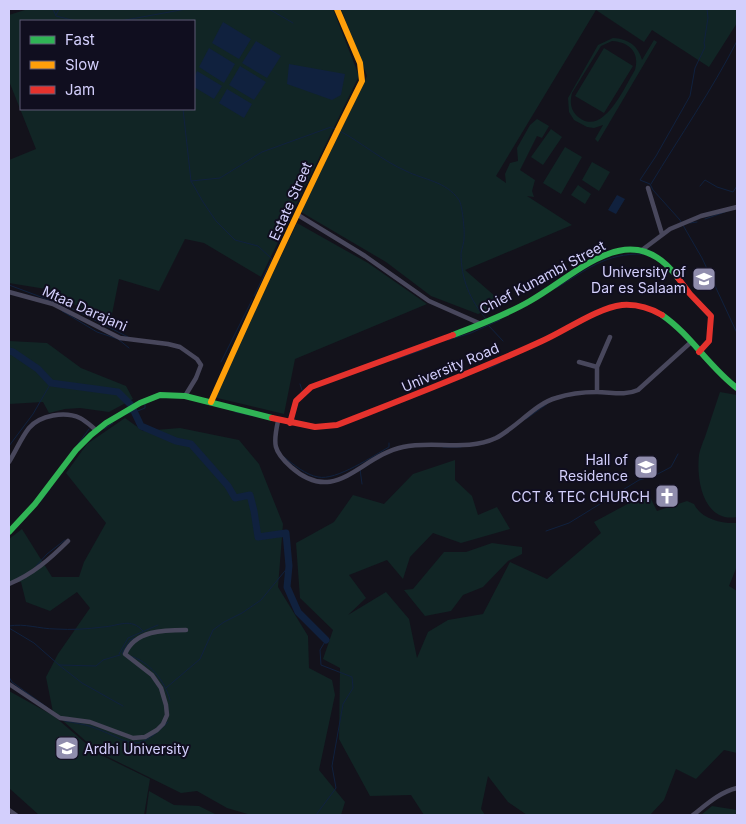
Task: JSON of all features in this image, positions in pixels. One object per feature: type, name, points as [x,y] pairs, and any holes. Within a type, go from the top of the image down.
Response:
[{"type":"street","name":"Estate Street","points":[[211,402],[244,327],[298,215],[308,189],[362,81],[360,63],[337,9]]},
{"type":"street","points":[[648,188],[662,234]]},
{"type":"street","points":[[699,352],[709,341],[711,316],[691,296],[673,270],[661,259],[642,250],[670,229],[700,216],[737,206]]},
{"type":"street","points":[[298,215],[365,256],[429,301],[482,324]]},
{"type":"street","name":"Chief Kunambi Street","points":[[290,423],[296,401],[311,387],[482,324],[534,299],[567,276],[607,255],[626,250],[642,250]]},
{"type":"street","name":"Mtaa Darajani","points":[[9,292],[53,304],[120,338],[168,344],[186,351],[197,359],[201,365],[196,378],[185,396]]},
{"type":"street","name":"University Road","points":[[9,532],[35,504],[76,450],[96,430],[125,411],[160,395],[185,396],[278,421],[315,427],[343,423],[464,376],[546,340],[606,309],[622,306],[642,306],[658,313],[676,327],[725,379],[737,388]]},
{"type":"street","points":[[597,392],[597,368],[610,337]]},
{"type":"street","points":[[278,421],[274,443],[279,455],[302,476],[316,483],[325,484],[345,478],[373,460],[400,447],[422,444],[468,446],[485,442],[502,434],[554,398],[597,392],[623,394],[638,390],[690,343]]},
{"type":"street","points":[[579,362],[597,368]]},
{"type":"street","points":[[9,462],[29,428],[44,418],[59,414],[71,415],[80,418],[96,430]]},
{"type":"street","points":[[9,584],[25,578],[39,568],[68,540]]},
{"type":"street","points":[[9,684],[60,718],[96,723],[133,738],[145,737],[163,724],[167,716],[166,705],[161,688],[152,675],[125,654],[126,651],[131,643],[150,633],[160,630],[186,630]]},
{"type":"street","points":[[693,815],[719,796],[737,788]]},
{"type":"street","points":[[9,810],[16,815]]},
{"type":"green space","points":[[28,9],[333,9],[359,76],[261,277],[204,243],[185,239],[159,291],[119,279],[110,324],[46,289],[9,283],[9,160],[36,149],[21,110],[195,110],[195,20],[20,20],[20,109],[9,81],[9,15]]},
{"type":"green space","points":[[341,9],[737,9],[737,23],[709,67],[652,30],[644,42],[596,10],[496,176],[506,183],[505,174],[510,163],[518,161],[517,148],[530,125],[537,119],[549,126],[542,138],[537,136],[520,170],[535,180],[532,191],[534,197],[527,196],[572,225],[465,270],[504,304],[478,314],[431,296],[386,262],[301,212],[367,76]]},
{"type":"green space","points":[[613,38],[628,41],[638,50],[642,60],[654,40],[657,42],[598,142],[595,139],[603,125],[594,128],[587,127],[574,120],[569,112],[568,98],[598,45]],"holes":[[[612,41],[632,49],[636,58],[635,70],[612,108],[595,121],[586,121],[576,115],[573,110],[571,102],[572,93],[601,46]]]},
{"type":"green space","points":[[604,48],[633,66],[604,113],[575,96]]},
{"type":"green space","points":[[551,129],[562,137],[543,165],[531,157]]},
{"type":"green space","points":[[565,147],[582,157],[561,194],[543,183]]},
{"type":"green space","points":[[592,162],[610,172],[599,191],[582,180]]},
{"type":"green space","points":[[578,185],[591,194],[585,204],[571,195]]},
{"type":"green space","points":[[297,223],[368,263],[427,304],[295,359],[284,414],[213,397]]},
{"type":"green space","points":[[9,341],[47,343],[81,368],[126,386],[133,399],[109,412],[80,408],[49,413],[43,402],[9,404]]},
{"type":"green space","points":[[720,392],[737,395],[737,517],[726,517],[717,514],[710,507],[704,498],[699,476],[699,453]]},
{"type":"green space","points":[[125,418],[143,431],[180,428],[239,440],[259,464],[283,524],[278,587],[308,636],[309,668],[332,680],[335,695],[319,770],[345,802],[341,815],[251,815],[227,808],[197,791],[181,793],[98,752],[53,712],[46,677],[58,654],[90,608],[77,592],[50,611],[26,602],[21,582],[9,582],[9,539],[22,529],[52,577],[79,577],[84,562],[106,523],[66,473],[87,444]]},
{"type":"green space","points":[[455,460],[455,480],[472,496],[478,515],[497,507],[510,529],[461,543],[433,533],[410,557],[403,579],[387,560],[349,575],[366,598],[348,615],[386,592],[409,619],[417,658],[428,632],[448,620],[483,614],[510,562],[547,579],[601,533],[594,522],[648,493],[657,511],[687,501],[694,504],[697,509],[712,520],[737,523],[737,566],[729,586],[737,591],[737,753],[724,750],[696,779],[676,769],[664,800],[650,815],[527,815],[508,802],[488,776],[481,809],[485,815],[424,815],[411,795],[370,796],[339,739],[340,668],[323,659],[333,630],[300,598],[296,543],[334,522],[353,495],[384,504],[413,474]]},
{"type":"green space","points":[[492,543],[522,547],[522,554],[508,561],[483,587],[463,595],[451,611],[425,616],[404,590],[413,589],[444,552],[466,552]]},
{"type":"green space","name":"Ardhi University","points":[[9,691],[54,716],[97,753],[150,779],[144,815],[39,815],[9,788]]},
{"type":"green space","points":[[149,791],[174,805],[199,806],[217,815],[146,815]]},
{"type":"green space","points":[[712,806],[737,810],[737,815],[701,815]]},
{"type":"water","points":[[223,22],[251,39],[239,59],[212,43]]},
{"type":"water","points":[[256,41],[281,56],[267,78],[242,63]]},
{"type":"water","points":[[209,48],[235,64],[224,83],[199,67]]},
{"type":"water","points":[[289,64],[345,74],[341,95],[332,100],[287,84]]},
{"type":"water","points":[[240,66],[266,82],[254,100],[229,85]]},
{"type":"water","points":[[197,71],[222,86],[214,99],[195,88]]},
{"type":"water","points":[[227,89],[252,104],[244,118],[219,103]]},
{"type":"water","points":[[617,195],[625,199],[616,214],[608,210]]},
{"type":"waterway","points":[[53,9],[56,16],[72,20]]},
{"type":"waterway","points":[[56,15],[59,9]]},
{"type":"waterway","points":[[126,20],[186,9]]},
{"type":"waterway","points":[[264,9],[269,9],[293,23]]},
{"type":"waterway","points":[[707,9],[705,47],[695,68],[690,96],[640,180],[650,184],[653,190],[680,220],[702,258],[737,333]]},
{"type":"waterway","points":[[651,184],[737,41]]},
{"type":"waterway","points":[[183,110],[191,181],[203,202],[216,221],[235,240],[258,246],[272,259],[254,296]]},
{"type":"waterway","points":[[191,181],[220,178],[262,152],[331,127],[336,129]]},
{"type":"waterway","points":[[340,131],[397,167],[448,189],[459,200],[464,230],[464,242],[461,253],[463,272],[471,297],[486,319]]},
{"type":"waterway","points":[[700,186],[705,180],[717,187],[733,192],[737,186]]},
{"type":"waterway","points":[[705,219],[725,212]]},
{"type":"waterway","points":[[690,223],[697,222]]},
{"type":"waterway","points":[[556,288],[587,269],[607,260],[618,256],[643,254]]},
{"type":"waterway","points":[[9,285],[73,309],[128,337]]},
{"type":"waterway","points":[[221,362],[252,300]]},
{"type":"waterway","points":[[62,311],[97,332],[118,339],[129,348]]},
{"type":"waterway","points":[[448,340],[471,333],[500,320]]},
{"type":"waterway","points":[[489,326],[503,341]]},
{"type":"waterway","points":[[394,360],[430,347]]},
{"type":"waterway","points":[[9,351],[38,369],[51,383],[118,392],[130,404]]},
{"type":"waterway","points":[[488,369],[500,363]]},
{"type":"waterway","points":[[9,446],[33,414],[51,383]]},
{"type":"waterway","points":[[300,384],[302,390]]},
{"type":"waterway","points":[[128,413],[145,408],[145,404]]},
{"type":"waterway","points":[[526,419],[547,404]]},
{"type":"waterway","points":[[133,409],[141,426],[176,441],[191,444],[228,486],[235,498],[250,495],[258,537],[286,533],[289,566],[287,587],[298,612],[326,640]]},
{"type":"waterway","points":[[235,412],[263,418]]},
{"type":"waterway","points":[[104,429],[113,423]]},
{"type":"waterway","points":[[78,444],[89,429]]},
{"type":"waterway","points":[[284,457],[309,474],[326,477],[344,472],[364,462],[389,447],[389,443]]},
{"type":"waterway","points":[[443,447],[461,447]]},
{"type":"waterway","points":[[546,531],[569,523],[639,480],[654,476],[671,467],[678,454]]},
{"type":"waterway","points":[[360,469],[362,484]]},
{"type":"waterway","points":[[40,502],[50,489]]},
{"type":"waterway","points":[[36,566],[47,554],[65,540]]},
{"type":"waterway","points":[[166,688],[200,659],[213,630],[261,600],[289,566]]},
{"type":"waterway","points":[[9,626],[21,625],[50,629],[74,629],[97,628],[129,623],[134,624],[143,631]]},
{"type":"waterway","points":[[119,654],[128,638],[158,625]]},
{"type":"waterway","points":[[9,628],[34,643],[82,683],[123,706]]},
{"type":"waterway","points":[[124,654],[122,653],[130,640],[134,638]]},
{"type":"waterway","points":[[316,815],[336,788],[332,766],[343,704],[353,688],[352,677],[321,665],[320,650],[326,640]]},
{"type":"waterway","points":[[59,665],[96,666],[103,660],[120,655]]},
{"type":"waterway","points":[[130,656],[150,667],[160,679],[170,700]]},
{"type":"waterway","points":[[9,677],[12,682],[48,708]]},
{"type":"waterway","points":[[65,721],[89,726],[132,742],[147,739],[157,733],[168,722]]},
{"type":"traffic: fast","points":[[453,335],[512,311],[604,255],[623,250],[642,251],[660,260],[678,278]]},
{"type":"traffic: fast","points":[[662,315],[682,332],[718,371],[737,388]]},
{"type":"traffic: fast","points":[[9,532],[35,504],[76,450],[91,435],[106,423],[140,403],[160,395],[185,396],[272,418]]},
{"type":"traffic: slow","points":[[211,402],[247,321],[362,81],[360,63],[337,9]]},
{"type":"traffic: jam","points":[[678,278],[711,316],[709,341],[699,352]]},
{"type":"traffic: jam","points":[[272,418],[315,427],[337,425],[551,337],[602,310],[627,305],[648,308],[662,315]]},
{"type":"traffic: jam","points":[[290,423],[296,401],[311,387],[453,335]]},
{"type":"place","name":"University of Dar es Salaam","points":[[704,279]]},
{"type":"place","name":"Hall of Residence","points":[[646,467]]},
{"type":"place","name":"CCT & TEC CHURCH","points":[[667,496]]},
{"type":"place","name":"Ardhi University","points":[[67,748]]}]
